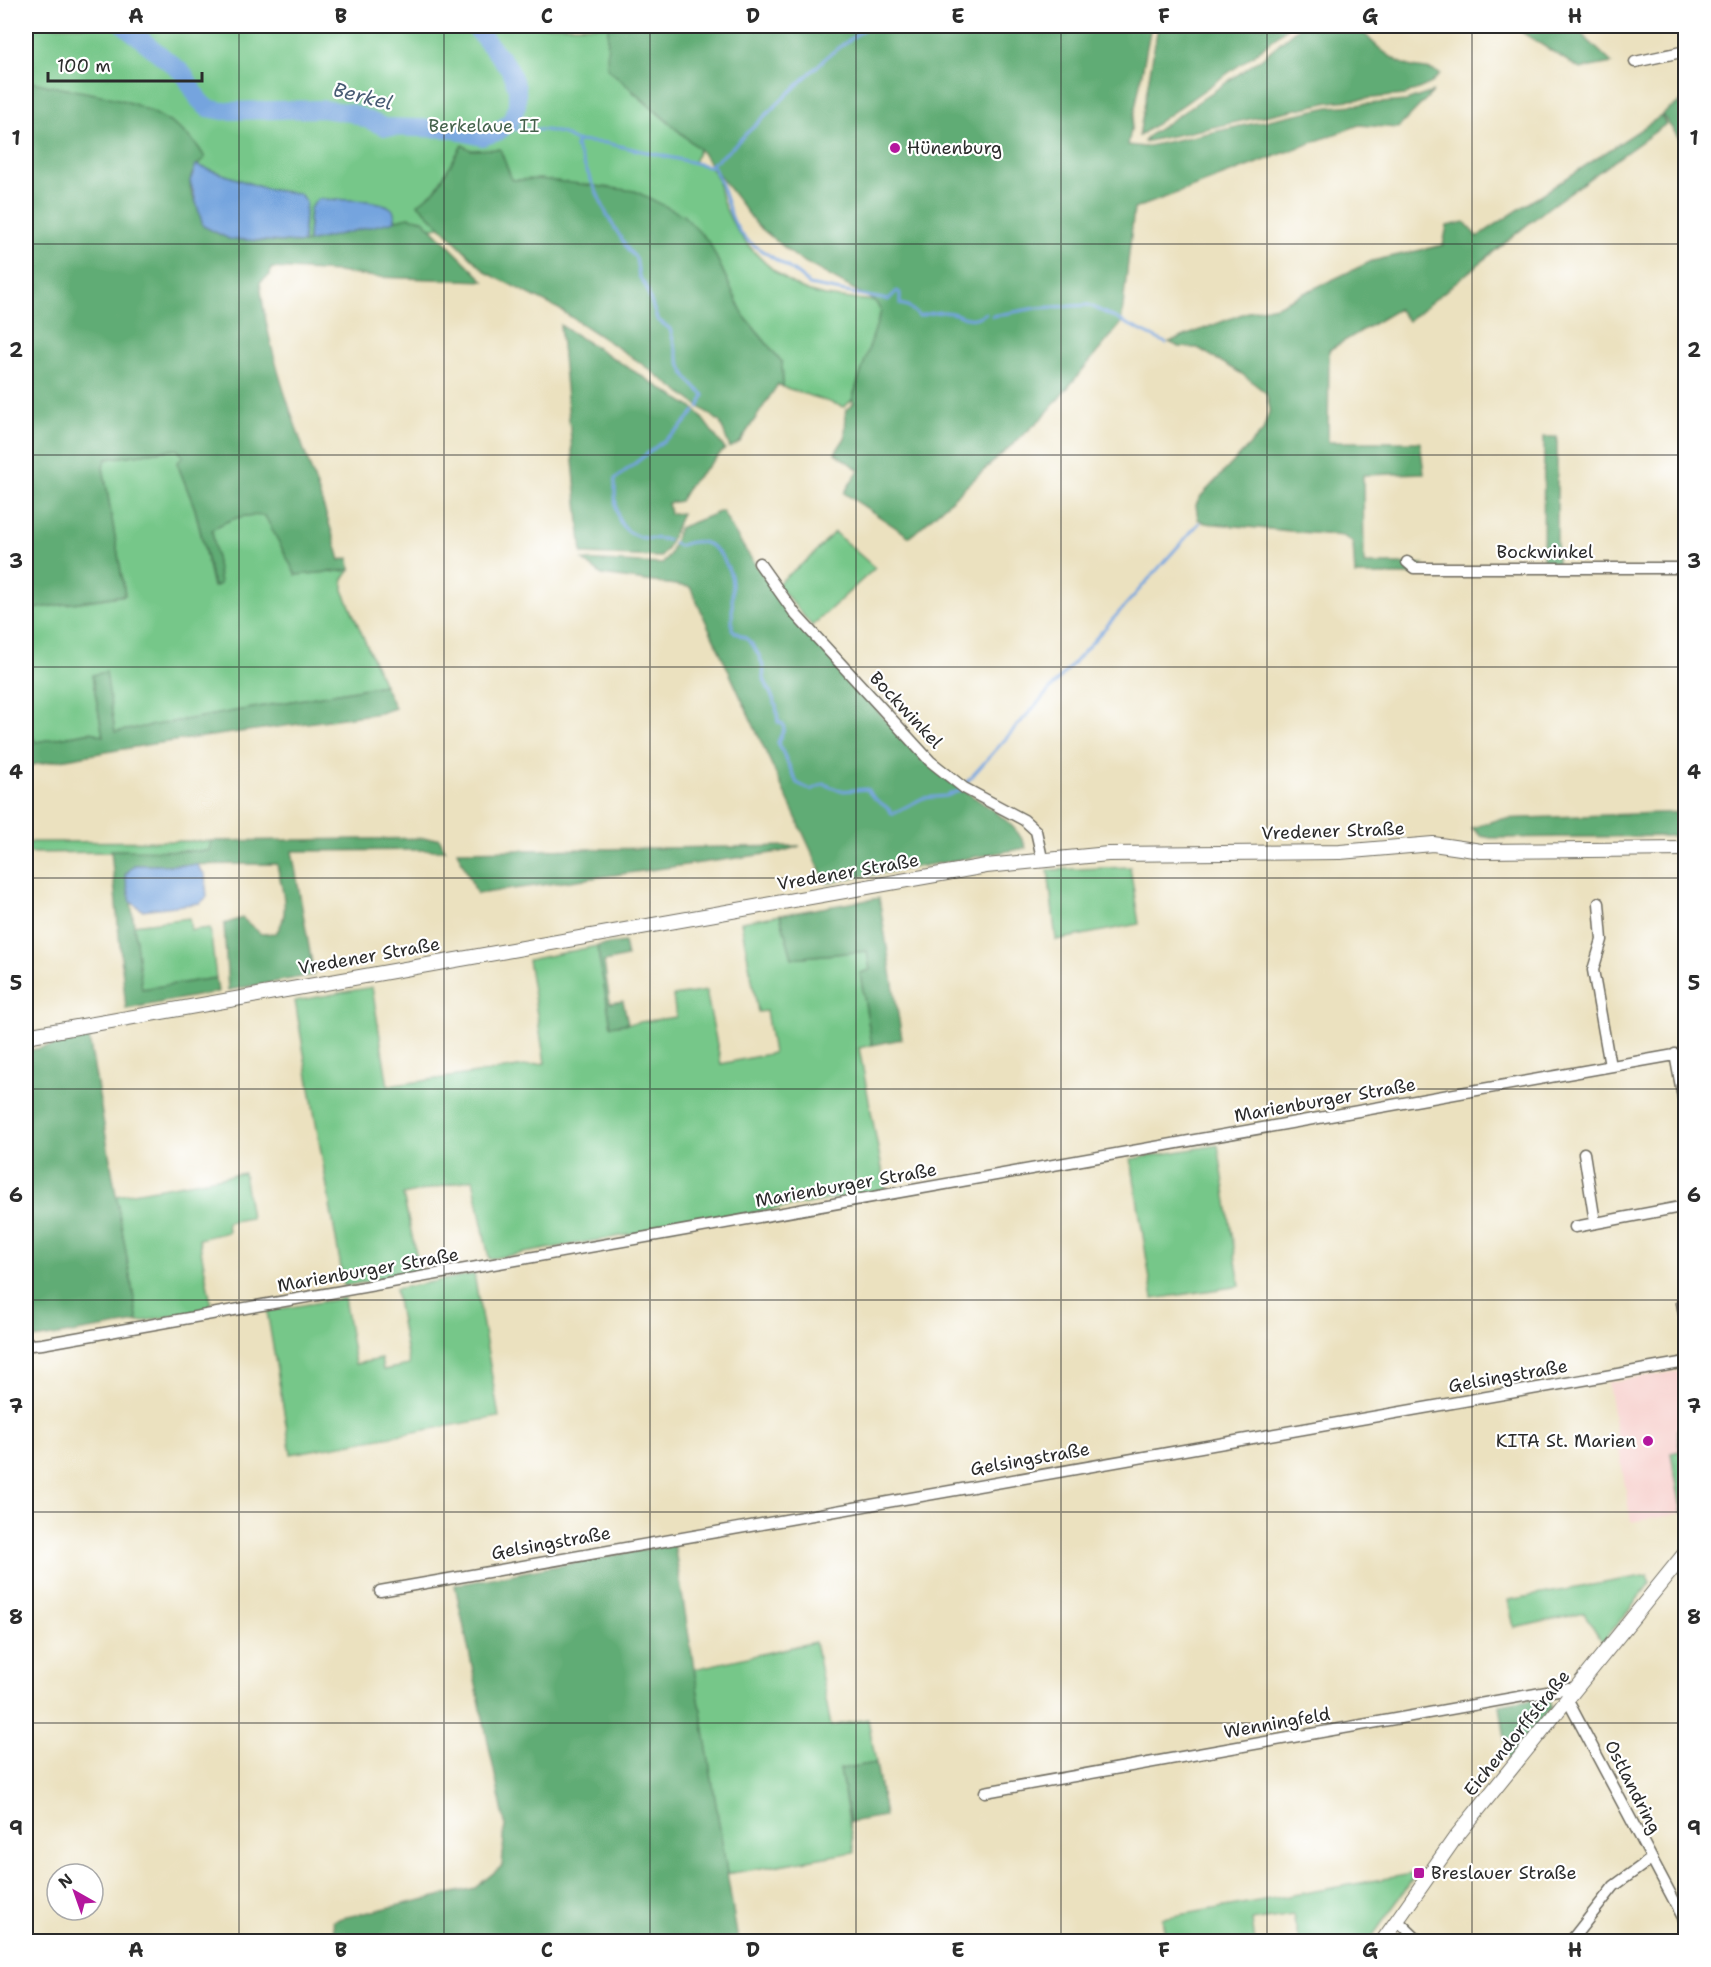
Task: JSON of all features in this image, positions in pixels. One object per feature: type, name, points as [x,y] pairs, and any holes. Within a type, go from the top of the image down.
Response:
[{"type":"street","points":[[1635,62],[1686,51]]},
{"type":"street","name":"Bockwinkel","points":[[1407,562],[1414,568],[1686,568]]},
{"type":"street","name":"Bockwinkel","points":[[759,563],[796,615],[930,761],[964,788],[1024,820],[1036,831],[1041,858]]},
{"type":"street","name":"Vredener Straße","points":[[26,1036],[1041,858],[1108,854],[1340,852],[1433,844],[1481,851],[1686,849]]},
{"type":"street","points":[[1599,903],[1602,940],[1593,970],[1610,1066]]},
{"type":"street","name":"Marienburger Straße","points":[[26,1340],[31,1345],[42,1344],[1680,1054],[1686,1114]]},
{"type":"street","points":[[1584,1153],[1595,1222]]},
{"type":"street","points":[[1575,1227],[1686,1206]]},
{"type":"street","points":[[1682,1303],[1686,1324]]},
{"type":"street","name":"Gelsingstraße","points":[[380,1591],[1686,1362]]},
{"type":"street","name":"Eichendorffstraße","points":[[1382,1941],[1455,1838],[1686,1552]]},
{"type":"street","name":"Wenningfeld","points":[[985,1792],[1569,1688],[1570,1695]]},
{"type":"street","name":"Ostlandring","points":[[1570,1695],[1651,1859],[1686,1923]]},
{"type":"street","points":[[1570,1941],[1614,1886],[1651,1859]]},
{"type":"street","points":[[1397,1920],[1420,1941]]},
{"type":"shaded area","name":"KITA St. Marien","points":[[1685,1370],[1685,1429],[1677,1430],[1680,1451],[1671,1453],[1682,1513],[1631,1522],[1608,1382]]},
{"type":"green space","name":"Berkelaue II","points":[[26,26],[610,26],[632,91],[699,149],[694,163],[712,169],[731,219],[755,253],[775,272],[798,287],[825,296],[875,301],[882,311],[852,400],[844,407],[783,387],[782,362],[744,316],[709,242],[462,224],[425,229],[404,218],[395,221],[395,213],[310,208],[308,242],[303,243],[300,194],[266,189],[196,165],[199,163],[26,119]]},
{"type":"green space","points":[[608,26],[1151,26],[1128,145],[1144,147],[1329,107],[1406,101],[1433,92],[1398,128],[1359,125],[1134,209],[1121,324],[1044,416],[910,537],[844,493],[859,470],[835,453],[845,438],[846,410],[854,403],[852,400],[881,311],[875,301],[797,258],[757,225],[699,149],[607,68]]},
{"type":"green space","points":[[1158,26],[1289,26],[1255,54],[1139,136]]},
{"type":"green space","points":[[1300,26],[1358,26],[1394,59],[1409,66],[1432,70],[1440,74],[1432,83],[1405,95],[1330,102],[1144,142],[1147,137],[1262,58]]},
{"type":"green space","points":[[1512,26],[1573,26],[1612,63],[1580,69]]},
{"type":"green space","points":[[26,80],[125,101],[159,116],[181,130],[199,148],[205,158],[195,169],[190,180],[195,201],[229,239],[303,243],[408,217],[423,220],[484,281],[375,277],[271,268],[270,275],[260,282],[265,318],[283,388],[340,560],[349,558],[350,570],[296,575],[265,516],[243,516],[225,522],[212,530],[220,584],[214,587],[195,509],[177,463],[183,456],[177,449],[106,459],[103,467],[125,595],[26,610]]},
{"type":"green space","points":[[1685,98],[1685,146],[1662,115]]},
{"type":"green space","points":[[1661,116],[1666,124],[1548,208],[1408,321],[1398,309],[1329,350],[1328,442],[1420,442],[1424,473],[1363,475],[1364,564],[1424,564],[1415,575],[1355,575],[1353,543],[1343,536],[1205,523],[1198,519],[1196,505],[1201,496],[1263,431],[1270,409],[1266,393],[1242,374],[1198,348],[1179,347],[1169,342],[1250,311],[1277,306],[1372,261],[1443,245],[1447,226],[1465,222],[1477,237]]},
{"type":"green space","points":[[462,145],[471,150],[500,149],[512,180],[540,179],[635,191],[683,215],[709,242],[744,316],[782,362],[783,387],[778,384],[740,442],[730,448],[720,422],[635,359],[559,309],[487,273],[418,204],[436,189]]},
{"type":"green space","points":[[560,325],[696,410],[725,449],[690,484],[680,501],[668,503],[670,514],[682,513],[667,549],[661,557],[582,554]]},
{"type":"green space","points":[[1544,437],[1557,437],[1557,564],[1543,564]]},
{"type":"green space","points":[[177,449],[183,456],[177,463],[195,509],[213,587],[220,584],[212,530],[237,518],[265,515],[296,575],[350,570],[343,579],[343,590],[384,685],[115,732],[105,673],[92,675],[103,736],[90,732],[36,742],[26,730],[26,610],[125,595],[103,467],[106,459]]},
{"type":"green space","points":[[722,511],[750,557],[781,599],[885,719],[946,778],[1013,827],[1026,848],[826,883],[690,587],[602,575],[583,560],[662,564],[670,554],[679,528]]},
{"type":"green space","points":[[834,532],[875,568],[812,626],[777,584],[812,556]]},
{"type":"green space","points":[[106,672],[115,732],[384,685],[395,708],[380,713],[152,744],[26,766],[26,730],[36,742],[92,732],[103,736],[92,675]]},
{"type":"green space","points":[[1685,812],[1685,836],[1491,838],[1481,836],[1472,828],[1499,819]]},
{"type":"green space","points":[[439,838],[445,850],[292,851],[314,975],[228,990],[224,924],[242,918],[261,934],[276,933],[281,925],[284,908],[277,864],[134,865],[125,875],[131,902],[142,989],[216,978],[218,992],[126,1009],[111,850],[209,851],[211,841]]},
{"type":"green space","points":[[211,841],[209,851],[26,853],[26,844],[33,842]]},
{"type":"green space","points":[[800,846],[780,852],[477,894],[457,851]]},
{"type":"green space","points":[[1130,867],[1139,924],[1056,940],[1048,870]]},
{"type":"green space","points":[[879,898],[902,1039],[872,1045],[860,973],[870,970],[867,951],[792,958],[780,915]]},
{"type":"green space","points":[[780,915],[792,958],[867,951],[870,970],[860,973],[872,1045],[859,1048],[886,1190],[489,1259],[473,1179],[403,1195],[420,1272],[344,1286],[295,1001],[372,987],[388,1086],[545,1063],[528,960],[597,946],[611,1026],[676,1017],[673,996],[706,991],[721,1064],[773,1053],[766,1011],[758,1012],[741,922]]},
{"type":"green space","points":[[189,918],[191,930],[210,928],[216,978],[141,989],[134,925]]},
{"type":"green space","points":[[624,942],[627,957],[604,962],[610,1003],[623,1001],[628,1023],[611,1026],[597,946]]},
{"type":"green space","points":[[89,1038],[138,1322],[35,1339],[26,1284],[26,1051]]},
{"type":"green space","points":[[1218,1145],[1240,1286],[1153,1299],[1131,1159]]},
{"type":"green space","points":[[244,1173],[251,1218],[227,1222],[228,1232],[199,1239],[212,1309],[138,1322],[116,1196]]},
{"type":"green space","points":[[474,1274],[499,1417],[291,1454],[267,1311],[344,1298],[355,1364],[381,1359],[383,1370],[409,1365],[395,1289]]},
{"type":"green space","points":[[1685,1429],[1686,1512],[1682,1513],[1671,1453],[1680,1451],[1677,1430]]},
{"type":"green space","points":[[674,1544],[738,1941],[335,1941],[333,1920],[475,1888],[502,1866],[505,1823],[455,1585]]},
{"type":"green space","points":[[1648,1575],[1650,1583],[1602,1643],[1584,1613],[1514,1628],[1508,1600]]},
{"type":"green space","points":[[815,1642],[831,1726],[868,1719],[876,1763],[840,1769],[854,1852],[727,1874],[694,1669]]},
{"type":"green space","points":[[1549,1698],[1551,1708],[1508,1761],[1500,1705]]},
{"type":"green space","points":[[876,1763],[885,1816],[850,1822],[840,1769]]},
{"type":"green space","points":[[1417,1873],[1369,1941],[1299,1941],[1293,1915],[1252,1921],[1255,1941],[1166,1941],[1162,1918]]},
{"type":"water","points":[[196,165],[266,189],[300,194],[306,202],[303,243],[229,239],[203,226],[190,181]]},
{"type":"water","points":[[318,199],[366,201],[385,205],[393,211],[395,221],[308,242],[310,208]]},
{"type":"water","points":[[134,865],[197,865],[205,875],[207,897],[200,903],[142,910],[131,902],[125,875]]},
{"type":"waterway","name":"Berkel","points":[[125,26],[184,74],[199,100],[207,108],[223,111],[322,109],[351,113],[385,127],[450,129],[482,137],[498,132],[511,121],[517,105],[517,88],[509,68],[474,26]]},
{"type":"waterway","points":[[709,166],[726,153],[829,55],[868,26]]},
{"type":"waterway","points":[[501,129],[545,130],[561,133],[576,141],[606,143],[713,167],[740,232],[752,244],[799,275],[809,285],[888,300],[897,291],[900,293],[900,304],[908,306],[919,316],[944,312],[974,318],[986,313]]},
{"type":"waterway","points":[[576,141],[576,147],[608,217],[629,251],[636,258],[639,276],[646,287],[657,319],[670,329],[684,373],[704,395],[699,407]]},
{"type":"waterway","points":[[992,316],[1036,308],[1089,305],[1166,343]]},
{"type":"waterway","points":[[668,540],[635,535],[621,524],[616,508],[615,479],[680,428],[695,411]]},
{"type":"waterway","points":[[966,783],[1199,523]]},
{"type":"waterway","points":[[674,543],[679,546],[689,543],[706,543],[718,552],[728,567],[732,580],[732,629],[744,637],[759,655],[763,677],[776,705],[778,722],[783,724],[784,729],[778,742],[797,783],[811,790],[824,784],[841,791],[867,789],[892,814],[923,798],[946,796],[961,790]]},
{"type":"place","name":"Hünenburg","points":[[895,148]]},
{"type":"place","name":"KITA St. Marien","points":[[1648,1441]]},
{"type":"place","name":"Breslauer Straße","points":[[1419,1873]]}]
